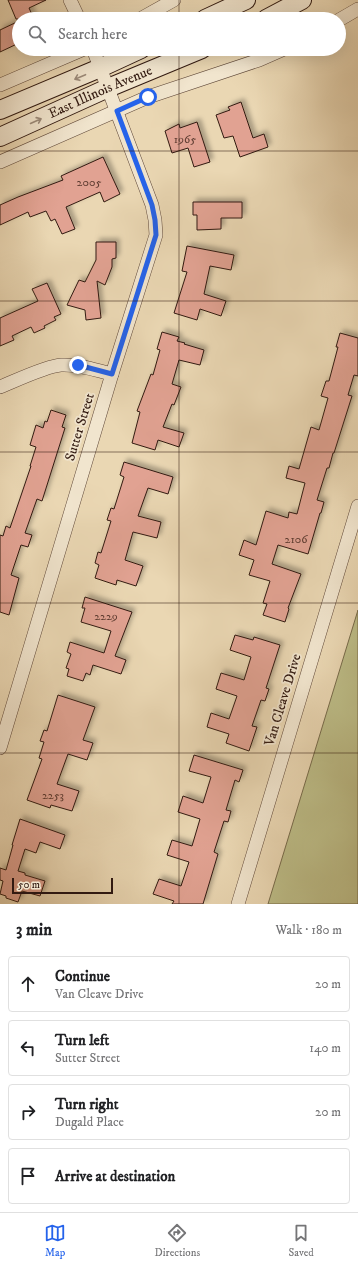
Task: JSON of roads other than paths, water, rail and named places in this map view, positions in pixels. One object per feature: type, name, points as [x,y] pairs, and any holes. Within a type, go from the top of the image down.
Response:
[{"type":"main road","points":[[220,12],[246,0]]},
{"type":"main road","points":[[279,12],[302,0]]},
{"type":"main road","name":"East Illinois Avenue","points":[[0,110],[126,56]]},
{"type":"main road","name":"East Illinois Avenue","points":[[0,136],[108,88],[185,56]]},
{"type":"street","points":[[70,0],[76,12]]},
{"type":"street","points":[[153,12],[174,0]]},
{"type":"street","points":[[346,16],[358,9]]},
{"type":"street","points":[[0,85],[68,56]]},
{"type":"street","name":"Sutter Street","points":[[0,748],[112,374],[156,235],[152,205],[95,56]]},
{"type":"street","points":[[0,162],[148,97],[268,56]]},
{"type":"street","points":[[0,387],[60,365],[78,365],[112,374]]},
{"type":"street","name":"Van Cleave Drive","points":[[238,904],[358,506]]}]
